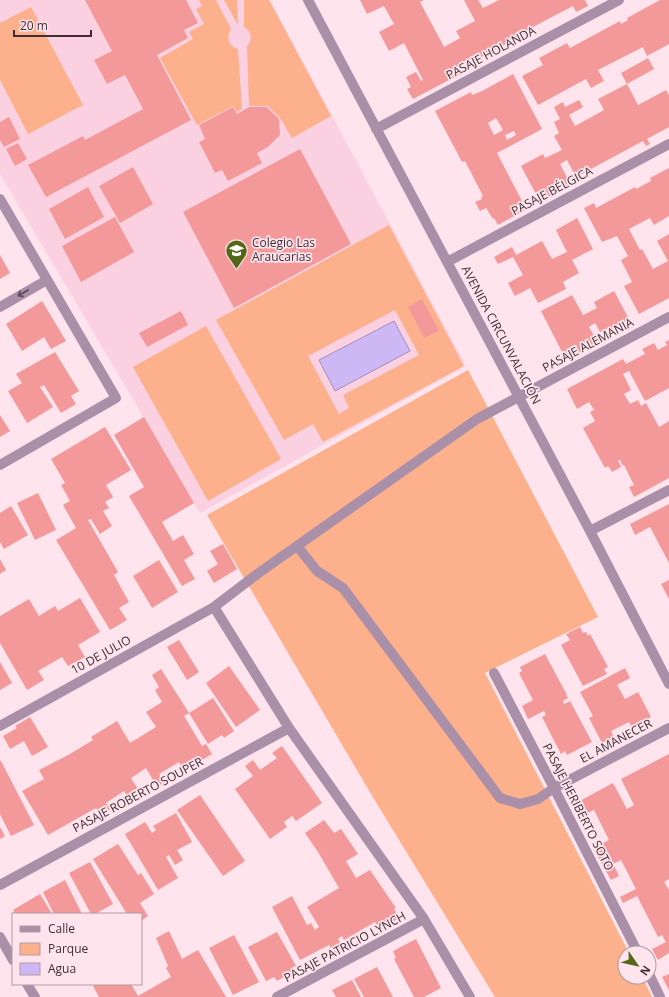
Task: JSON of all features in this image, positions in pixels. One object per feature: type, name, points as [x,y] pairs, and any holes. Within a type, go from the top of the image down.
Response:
[{"type":"street","name":"AVENIDA CIRCUNVALACIÓN","points":[[308,0],[519,396],[669,684]]},
{"type":"street","name":"PASAJE HOLANDA","points":[[376,129],[619,0]]},
{"type":"street","name":"PASAJE BÉLGICA","points":[[447,262],[669,144]]},
{"type":"street","points":[[0,199],[116,398],[0,466]]},
{"type":"street","points":[[0,307],[47,280]]},
{"type":"street","name":"PASAJE ALEMANIA","points":[[297,546],[477,419],[669,317]]},
{"type":"street","points":[[590,531],[669,490]]},
{"type":"street","name":"10 DE JULIO","points":[[0,726],[214,607],[297,546]]},
{"type":"street","name":"EL AMANECER","points":[[297,546],[317,571],[343,588],[500,798],[520,804],[538,799],[554,788],[669,728]]},
{"type":"street","points":[[214,607],[289,728],[424,919],[470,997]]},
{"type":"street","name":"PASAJE HERIBERTO SOTO","points":[[494,673],[634,945]]},
{"type":"street","name":"PASAJE ROBERTO SOUPER","points":[[0,885],[289,728]]},
{"type":"street","name":"PASAJE PATRICIO LYNCH","points":[[278,997],[424,919]]},
{"type":"street","points":[[0,937],[12,958]]},
{"type":"street","points":[[28,985],[34,997]]},
{"type":"street","points":[[654,985],[660,997]]},
{"type":"shaded area","name":"Colegio Las Araucarias","points":[[0,0],[270,0],[466,366],[200,513],[0,174]]},
{"type":"green space","points":[[199,0],[216,0],[231,29],[228,38],[229,41],[232,46],[238,49],[242,109],[237,112],[233,106],[197,125],[160,58],[193,39],[189,32],[204,24],[196,9],[202,6]]},
{"type":"green space","points":[[224,0],[237,0],[238,25]]},
{"type":"green space","points":[[244,0],[269,0],[331,116],[292,138],[280,118],[268,106],[249,106],[247,46],[251,36],[249,31],[244,27]]},
{"type":"green space","points":[[31,7],[83,105],[28,134],[0,80],[0,23]]},
{"type":"green space","points":[[389,225],[464,366],[323,442],[313,424],[284,440],[216,320]],"holes":[[[395,310],[419,355],[343,395],[349,408],[339,414],[308,356]]]},
{"type":"green space","points":[[206,326],[281,459],[208,501],[133,367]]},
{"type":"green space","points":[[468,370],[598,617],[485,673],[625,945],[617,945],[617,985],[646,985],[652,997],[495,997],[374,799],[207,515]]},
{"type":"water","points":[[394,321],[410,351],[335,391],[319,360]]},
{"type":"building","points":[[85,0],[186,0],[198,23],[184,30],[188,38],[157,55],[191,120],[46,197],[28,165],[83,136],[85,140],[143,109],[125,75],[107,84],[94,60],[112,51]]},
{"type":"building","points":[[360,0],[424,0],[420,2],[444,47],[460,38],[456,31],[475,21],[464,0],[478,0],[483,8],[499,0],[585,0],[588,6],[576,12],[573,6],[533,27],[534,29],[472,62],[470,58],[460,64],[464,72],[413,99],[407,89],[411,87],[406,77],[416,72],[421,81],[423,80],[404,43],[389,51],[379,32],[394,24],[384,6],[367,14]]},
{"type":"building","points":[[660,0],[669,0],[669,44],[647,56],[643,47],[598,70],[604,81],[591,88],[586,79],[538,105],[522,76],[543,65],[539,58],[567,43],[570,48],[620,21],[621,24],[628,20],[627,18]]},
{"type":"building","points":[[648,58],[654,69],[627,84],[621,73]]},
{"type":"building","points":[[513,74],[542,129],[497,153],[523,203],[515,207],[517,210],[523,207],[525,210],[498,225],[486,208],[480,211],[475,202],[482,199],[481,197],[483,196],[465,161],[462,162],[435,111],[471,92],[472,95]],"holes":[[[496,118],[503,130],[494,135],[488,123]],[[514,131],[516,135],[507,140],[505,135]]]},
{"type":"building","points":[[627,84],[638,105],[666,90],[669,95],[669,127],[647,139],[650,144],[646,146],[643,141],[576,177],[567,160],[560,164],[571,185],[553,194],[551,189],[548,190],[551,196],[545,200],[541,194],[537,196],[521,166],[543,154],[545,158],[562,150],[554,136],[559,133],[554,122],[560,119],[554,107],[563,102],[565,107],[579,100],[583,107],[569,115],[575,126],[604,110],[598,99]]},
{"type":"building","points":[[233,107],[237,114],[249,107],[267,107],[279,119],[280,135],[268,147],[257,153],[262,163],[228,181],[222,170],[215,173],[199,142],[205,139],[199,125]]},
{"type":"building","points":[[9,117],[20,139],[4,147],[0,140],[0,122]]},
{"type":"building","points":[[18,143],[27,159],[15,166],[6,149]]},
{"type":"building","points":[[300,149],[351,244],[234,308],[183,212]]},
{"type":"building","points":[[133,167],[153,204],[120,223],[99,186]]},
{"type":"building","points":[[669,168],[669,216],[654,225],[650,218],[629,229],[640,250],[642,249],[653,269],[668,261],[657,241],[669,234],[669,298],[639,314],[624,286],[632,282],[621,260],[628,256],[617,236],[602,242],[584,208],[594,203],[596,208],[635,187],[636,189],[651,181],[650,178]]},
{"type":"building","points":[[88,187],[104,217],[65,239],[49,209]]},
{"type":"building","points":[[115,217],[134,252],[81,282],[62,246]]},
{"type":"building","points":[[577,218],[593,249],[572,260],[579,273],[563,282],[566,289],[538,303],[530,288],[515,296],[508,283],[523,275],[513,257],[498,264],[494,257],[512,247],[516,255],[542,241],[552,259],[567,252],[556,230]]},
{"type":"building","points":[[0,255],[10,273],[0,279]]},
{"type":"building","points":[[614,291],[630,321],[610,332],[608,328],[600,332],[595,323],[589,327],[594,336],[598,334],[602,341],[570,358],[565,351],[562,352],[541,311],[572,295],[583,315],[597,308],[594,302]]},
{"type":"building","points":[[422,299],[439,331],[424,338],[408,307]]},
{"type":"building","points":[[42,301],[66,341],[51,349],[44,337],[22,351],[6,324]]},
{"type":"building","points":[[181,311],[188,325],[147,347],[139,333]]},
{"type":"building","points":[[669,340],[669,388],[645,401],[629,371],[623,374],[631,390],[624,394],[630,404],[638,400],[641,406],[646,403],[659,427],[669,421],[669,478],[634,497],[629,487],[634,485],[624,465],[623,466],[620,460],[618,460],[621,467],[612,472],[608,466],[605,468],[583,428],[595,421],[590,412],[594,410],[589,402],[577,409],[567,389],[623,359],[626,364],[645,354],[642,349],[654,343],[658,350],[667,345],[665,342]]},
{"type":"building","points":[[55,352],[79,391],[71,396],[76,404],[61,413],[44,385],[40,387],[53,407],[27,423],[8,391],[22,383],[16,374]]},
{"type":"building","points":[[0,415],[10,431],[0,437]]},
{"type":"building","points":[[144,417],[194,503],[162,522],[173,541],[183,535],[194,554],[184,560],[195,579],[182,586],[129,496],[144,487],[114,435]]},
{"type":"building","points":[[105,427],[131,470],[106,485],[113,497],[105,502],[109,508],[103,511],[112,526],[100,534],[91,519],[88,520],[118,572],[114,575],[129,602],[119,608],[127,620],[110,630],[56,540],[76,528],[63,505],[70,501],[61,485],[65,483],[51,459]]},
{"type":"building","points":[[38,493],[56,530],[35,540],[17,503]]},
{"type":"building","points":[[669,504],[669,563],[650,527],[635,535],[630,524]]},
{"type":"building","points":[[11,506],[28,535],[4,549],[0,542],[0,513]]},
{"type":"building","points":[[223,544],[237,569],[214,583],[207,571],[218,564],[210,551]]},
{"type":"building","points":[[0,559],[6,570],[0,574]]},
{"type":"building","points":[[159,560],[178,592],[152,608],[133,576]]},
{"type":"building","points":[[669,580],[669,599],[661,584]]},
{"type":"building","points":[[80,598],[100,632],[78,645],[85,657],[68,666],[62,657],[38,671],[44,680],[27,690],[0,643],[0,616],[29,599],[39,616],[55,606],[58,611]]},
{"type":"building","points":[[580,627],[583,633],[586,632],[588,636],[590,634],[608,667],[604,669],[607,674],[583,686],[561,645],[570,640],[566,634]]},
{"type":"building","points":[[179,640],[199,672],[187,680],[167,647]]},
{"type":"building","points":[[545,654],[567,695],[568,698],[563,701],[564,704],[570,701],[592,742],[567,755],[565,751],[561,754],[542,717],[546,715],[544,711],[528,719],[522,706],[533,700],[519,673],[522,671],[520,667]]},
{"type":"building","points":[[0,662],[12,683],[0,690]]},
{"type":"building","points":[[229,666],[260,710],[236,727],[206,683]]},
{"type":"building","points":[[625,668],[630,678],[617,685],[625,699],[638,692],[651,717],[632,727],[629,722],[611,731],[614,737],[602,743],[589,718],[593,716],[580,692]]},
{"type":"building","points":[[161,669],[189,713],[184,716],[202,746],[206,744],[212,754],[184,771],[179,762],[159,774],[164,782],[157,787],[146,768],[131,778],[139,791],[128,797],[124,791],[106,803],[110,809],[101,815],[96,808],[48,835],[22,791],[44,779],[39,770],[93,740],[91,737],[117,721],[130,743],[156,727],[146,712],[162,702],[155,690],[159,687],[152,675]]},
{"type":"building","points":[[213,698],[234,731],[224,738],[222,735],[208,744],[189,713]]},
{"type":"building","points":[[30,717],[48,747],[32,756],[24,741],[10,749],[3,736],[17,728],[15,726]]},
{"type":"building","points":[[282,746],[322,803],[296,821],[292,816],[284,822],[287,827],[270,839],[235,789],[253,776],[245,766],[253,760],[260,770],[277,758],[272,753]]},
{"type":"building","points":[[669,754],[669,879],[664,882],[669,890],[669,953],[658,960],[657,946],[666,942],[662,935],[658,937],[637,896],[623,903],[620,897],[636,889],[621,860],[613,864],[619,876],[611,880],[598,857],[600,856],[596,847],[609,840],[594,810],[583,815],[576,803],[613,783],[627,809],[634,805],[621,779]]},
{"type":"building","points":[[0,761],[34,825],[11,836],[0,814]]},
{"type":"building","points":[[200,795],[245,861],[223,876],[177,810]]},
{"type":"building","points":[[176,813],[192,842],[177,850],[183,860],[175,865],[169,855],[166,857],[178,878],[158,890],[125,834],[145,822],[152,833],[156,830],[153,826]]},
{"type":"building","points":[[324,820],[334,833],[341,829],[358,854],[346,861],[356,878],[370,870],[396,908],[394,909],[399,918],[379,930],[375,922],[344,940],[342,936],[338,939],[344,949],[335,955],[329,945],[300,960],[272,907],[292,896],[307,925],[311,923],[315,930],[319,927],[307,907],[339,888],[305,833]]},
{"type":"building","points":[[0,827],[5,836],[0,839]]},
{"type":"building","points":[[118,844],[138,875],[141,873],[154,894],[140,903],[148,916],[142,920],[142,913],[126,913],[93,859]]},
{"type":"building","points":[[90,862],[113,904],[97,913],[90,913],[69,873]]},
{"type":"building","points":[[65,880],[82,913],[54,913],[43,892]]},
{"type":"building","points":[[40,894],[51,913],[14,913],[13,910]]},
{"type":"building","points":[[169,931],[182,959],[198,950],[226,997],[99,997],[93,986],[95,985],[132,985],[138,996],[171,977],[166,968],[168,966],[156,938]]},
{"type":"building","points":[[277,932],[296,966],[293,967],[295,971],[277,981],[274,977],[266,981],[248,947]]},
{"type":"building","points":[[234,935],[259,982],[233,995],[209,948]]},
{"type":"building","points":[[416,939],[441,988],[424,997],[414,997],[394,959],[396,958],[393,951]]},
{"type":"building","points":[[377,967],[393,997],[364,997],[354,979]]},
{"type":"building","points":[[669,974],[669,990],[662,977]]},
{"type":"building","points":[[352,980],[361,997],[336,997],[332,990]]},
{"type":"place","name":"Colegio Las Araucarias","points":[[236,270]]}]
